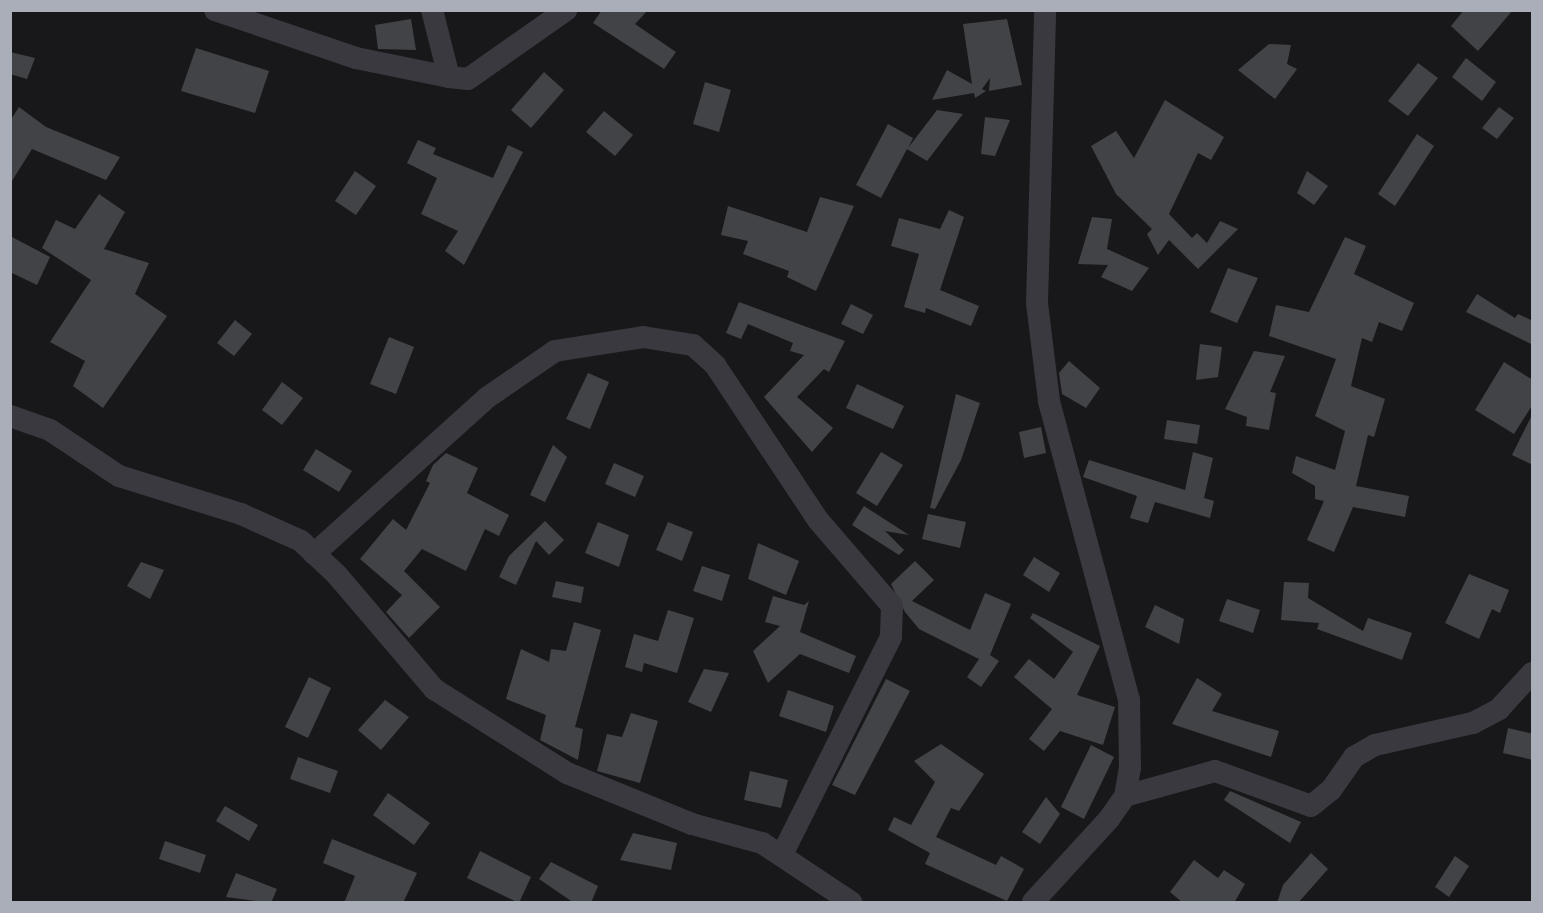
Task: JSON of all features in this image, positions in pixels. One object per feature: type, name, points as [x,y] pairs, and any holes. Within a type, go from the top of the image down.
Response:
[{"type":"street","points":[[215,10],[356,58],[449,77],[477,77],[566,10]]},
{"type":"street","points":[[432,10],[449,77]]},
{"type":"street","points":[[1045,10],[1037,303],[1049,401],[1129,700],[1125,796]]},
{"type":"street","points":[[314,554],[488,397],[555,351],[643,337],[693,345],[715,365],[818,520],[891,606],[891,636],[782,855]]},
{"type":"street","points":[[10,417],[50,430],[119,476],[241,514],[301,542],[434,689],[567,773],[782,855],[851,903]]},
{"type":"street","points":[[1033,903],[1125,796],[1215,771],[1311,806],[1331,790],[1354,758],[1375,745],[1473,723],[1498,709],[1533,673]]},
{"type":"building","points":[[602,10],[648,10],[635,24],[676,52],[664,69],[593,23]]},
{"type":"building","points":[[1464,10],[1513,10],[1478,51],[1451,26]]},
{"type":"building","points":[[411,19],[416,50],[378,49],[375,25]]},
{"type":"building","points":[[1007,19],[1022,85],[989,91],[990,78],[982,89],[986,91],[975,98],[974,93],[932,100],[947,70],[972,84],[963,24]]},
{"type":"building","points":[[1269,44],[1291,45],[1287,64],[1297,69],[1275,99],[1238,70]]},
{"type":"building","points":[[196,48],[269,71],[255,113],[181,91]]},
{"type":"building","points":[[10,52],[35,58],[27,79],[10,74]]},
{"type":"building","points":[[1466,58],[1496,82],[1482,101],[1452,77]]},
{"type":"building","points":[[1418,63],[1438,78],[1408,116],[1388,101]]},
{"type":"building","points":[[544,72],[564,90],[531,128],[511,110]]},
{"type":"building","points":[[705,82],[731,90],[719,132],[693,124]]},
{"type":"building","points":[[1165,100],[1224,137],[1211,160],[1198,153],[1169,214],[1192,238],[1197,233],[1207,243],[1220,221],[1238,229],[1198,269],[1169,240],[1158,255],[1147,234],[1152,229],[1116,194],[1091,146],[1116,131],[1134,158]]},
{"type":"building","points":[[19,107],[46,127],[120,157],[106,180],[32,149],[10,184],[10,121]]},
{"type":"building","points":[[1499,107],[1514,118],[1497,139],[1482,128]]},
{"type":"building","points":[[937,110],[963,114],[927,161],[907,149],[881,198],[856,185],[888,124],[913,138],[908,148]]},
{"type":"building","points":[[604,111],[633,135],[615,156],[586,132]]},
{"type":"building","points":[[985,117],[1010,120],[995,156],[981,154]]},
{"type":"building","points":[[1417,134],[1434,146],[1395,206],[1378,194]]},
{"type":"building","points":[[418,140],[436,148],[433,154],[493,178],[508,145],[523,152],[464,265],[445,251],[458,231],[421,214],[437,178],[407,163]]},
{"type":"building","points":[[355,171],[376,186],[356,215],[335,201]]},
{"type":"building","points":[[1307,171],[1328,186],[1314,205],[1297,193]]},
{"type":"building","points":[[99,194],[125,212],[104,249],[149,263],[135,294],[167,316],[103,408],[73,386],[85,361],[50,342],[91,280],[42,248],[56,220],[75,229]]},
{"type":"building","points":[[820,197],[854,206],[816,291],[787,277],[789,271],[743,254],[748,241],[721,235],[728,206],[807,232]]},
{"type":"building","points":[[949,210],[964,217],[940,290],[979,306],[971,326],[926,308],[925,313],[904,307],[919,254],[891,246],[899,218],[940,229]]},
{"type":"building","points":[[1092,217],[1112,219],[1107,249],[1149,268],[1132,291],[1101,277],[1108,265],[1078,264]]},
{"type":"building","points":[[10,236],[50,257],[37,285],[10,272]]},
{"type":"building","points":[[1345,237],[1366,246],[1354,274],[1414,303],[1402,331],[1379,322],[1372,342],[1362,338],[1351,386],[1385,399],[1374,437],[1368,435],[1356,486],[1409,496],[1405,517],[1353,507],[1334,552],[1307,540],[1324,501],[1315,499],[1315,486],[1292,473],[1296,456],[1335,470],[1345,431],[1315,416],[1336,359],[1269,336],[1276,305],[1309,312]]},
{"type":"building","points":[[1228,268],[1258,278],[1237,323],[1210,312]]},
{"type":"building","points":[[1477,294],[1515,318],[1518,314],[1533,321],[1533,345],[1466,312]]},
{"type":"building","points":[[739,302],[845,341],[829,372],[824,369],[797,397],[833,428],[812,452],[764,397],[804,355],[790,351],[793,343],[748,324],[741,339],[726,333]]},
{"type":"building","points":[[851,304],[873,315],[863,334],[841,324]]},
{"type":"building","points":[[235,320],[252,334],[234,356],[217,343]]},
{"type":"building","points":[[389,337],[414,347],[396,394],[370,384]]},
{"type":"building","points":[[1200,344],[1222,347],[1218,377],[1196,380]]},
{"type":"building","points":[[1254,351],[1285,356],[1270,392],[1276,393],[1269,430],[1246,426],[1247,417],[1225,409]]},
{"type":"building","points":[[1069,361],[1100,388],[1086,408],[1062,394],[1059,373]]},
{"type":"building","points":[[1504,362],[1533,380],[1533,404],[1514,434],[1475,410]]},
{"type":"building","points":[[588,373],[609,382],[590,429],[566,419]]},
{"type":"building","points":[[282,382],[303,398],[282,425],[262,410]]},
{"type":"building","points":[[857,384],[904,406],[893,429],[846,408]]},
{"type":"building","points":[[956,394],[980,403],[961,460],[935,509],[930,508]]},
{"type":"building","points":[[1533,413],[1533,465],[1512,455]]},
{"type":"building","points":[[1167,420],[1200,425],[1197,444],[1164,439]]},
{"type":"building","points":[[1041,427],[1046,453],[1024,458],[1019,432]]},
{"type":"building","points":[[553,445],[567,457],[545,502],[530,495]]},
{"type":"building","points":[[316,449],[352,471],[339,492],[303,470]]},
{"type":"building","points":[[881,452],[903,465],[877,506],[856,493]]},
{"type":"building","points":[[1193,452],[1213,458],[1204,498],[1214,501],[1210,518],[1155,502],[1148,523],[1130,518],[1137,496],[1083,477],[1089,460],[1185,490]]},
{"type":"building","points":[[446,453],[478,468],[467,493],[509,515],[499,536],[485,529],[466,571],[422,549],[404,571],[440,607],[409,638],[386,612],[402,595],[360,559],[393,519],[406,530],[430,483],[426,481],[433,465]]},
{"type":"building","points":[[614,463],[644,476],[635,497],[605,484]]},
{"type":"building","points":[[864,506],[909,535],[885,531],[904,550],[899,555],[852,525]]},
{"type":"building","points":[[928,514],[966,522],[960,548],[922,539]]},
{"type":"building","points":[[545,521],[564,540],[549,555],[536,541],[516,585],[499,577],[509,556]]},
{"type":"building","points":[[598,522],[629,535],[619,567],[585,553]]},
{"type":"building","points":[[668,522],[693,532],[682,561],[656,550]]},
{"type":"building","points":[[758,543],[799,561],[786,595],[748,579]]},
{"type":"building","points":[[1034,557],[1060,573],[1049,592],[1023,575]]},
{"type":"building","points":[[915,561],[934,580],[912,601],[970,630],[985,593],[1011,604],[990,655],[999,661],[981,687],[967,677],[979,659],[919,629],[905,612],[891,584]]},
{"type":"building","points":[[141,562],[164,570],[150,599],[127,586]]},
{"type":"building","points":[[702,566],[730,575],[722,601],[693,591]]},
{"type":"building","points":[[1469,574],[1509,590],[1500,613],[1492,609],[1479,639],[1445,623]]},
{"type":"building","points":[[556,581],[584,587],[581,603],[552,597]]},
{"type":"building","points":[[1284,582],[1309,583],[1308,598],[1363,631],[1368,618],[1412,633],[1402,660],[1317,629],[1319,623],[1281,620]]},
{"type":"building","points":[[773,596],[804,605],[809,601],[800,632],[856,656],[849,673],[800,654],[768,683],[753,651],[780,626],[765,622]]},
{"type":"building","points":[[1227,599],[1260,610],[1253,633],[1219,621]]},
{"type":"building","points":[[1155,605],[1184,619],[1179,644],[1145,627]]},
{"type":"building","points":[[668,610],[694,618],[677,673],[644,663],[642,672],[625,667],[634,634],[658,641]]},
{"type":"building","points":[[1033,613],[1100,646],[1077,695],[1115,707],[1103,745],[1060,731],[1044,751],[1029,739],[1052,709],[1014,677],[1029,659],[1054,679],[1073,652],[1030,618]]},
{"type":"building","points":[[574,622],[601,630],[575,727],[583,729],[578,760],[540,740],[546,715],[506,699],[521,649],[549,662],[551,649],[566,651]]},
{"type":"building","points":[[704,669],[729,673],[711,712],[688,702]]},
{"type":"building","points":[[309,677],[331,688],[308,738],[285,727]]},
{"type":"building","points":[[1197,678],[1222,694],[1212,711],[1279,731],[1271,757],[1172,724]]},
{"type":"building","points":[[886,679],[910,691],[855,795],[832,785]]},
{"type":"building","points":[[788,690],[834,706],[826,732],[779,716]]},
{"type":"building","points":[[385,700],[409,717],[381,750],[358,730]]},
{"type":"building","points":[[631,713],[658,721],[640,783],[597,771],[607,734],[622,737]]},
{"type":"building","points":[[1508,728],[1533,734],[1533,760],[1503,753]]},
{"type":"building","points":[[941,744],[984,774],[959,811],[951,808],[936,837],[996,865],[1001,856],[1024,869],[1007,901],[925,864],[930,853],[888,830],[894,817],[911,825],[935,782],[914,761]]},
{"type":"building","points":[[1091,745],[1114,757],[1084,819],[1061,807]]},
{"type":"building","points":[[298,757],[338,771],[330,793],[290,779]]},
{"type":"building","points":[[750,771],[788,780],[781,808],[744,800]]},
{"type":"building","points":[[1230,791],[1301,822],[1290,843],[1224,800]]},
{"type":"building","points":[[388,793],[430,823],[414,845],[373,815]]},
{"type":"building","points":[[1046,797],[1060,814],[1040,844],[1022,832]]},
{"type":"building","points":[[225,806],[258,825],[249,841],[216,821]]},
{"type":"building","points":[[633,833],[677,843],[671,870],[620,860]]},
{"type":"building","points":[[332,839],[417,873],[403,903],[344,903],[355,876],[323,863]]},
{"type":"building","points":[[165,841],[206,855],[200,873],[159,859]]},
{"type":"building","points":[[480,851],[531,877],[519,903],[467,878]]},
{"type":"building","points":[[1311,853],[1328,869],[1298,903],[1277,903],[1283,885]]},
{"type":"building","points":[[1455,856],[1469,866],[1449,897],[1435,887]]},
{"type":"building","points":[[1194,860],[1218,878],[1224,870],[1245,884],[1234,903],[1183,903],[1170,892]]},
{"type":"building","points":[[551,862],[598,886],[591,903],[574,903],[539,879]]},
{"type":"building","points":[[236,873],[277,889],[271,903],[226,897]]}]
